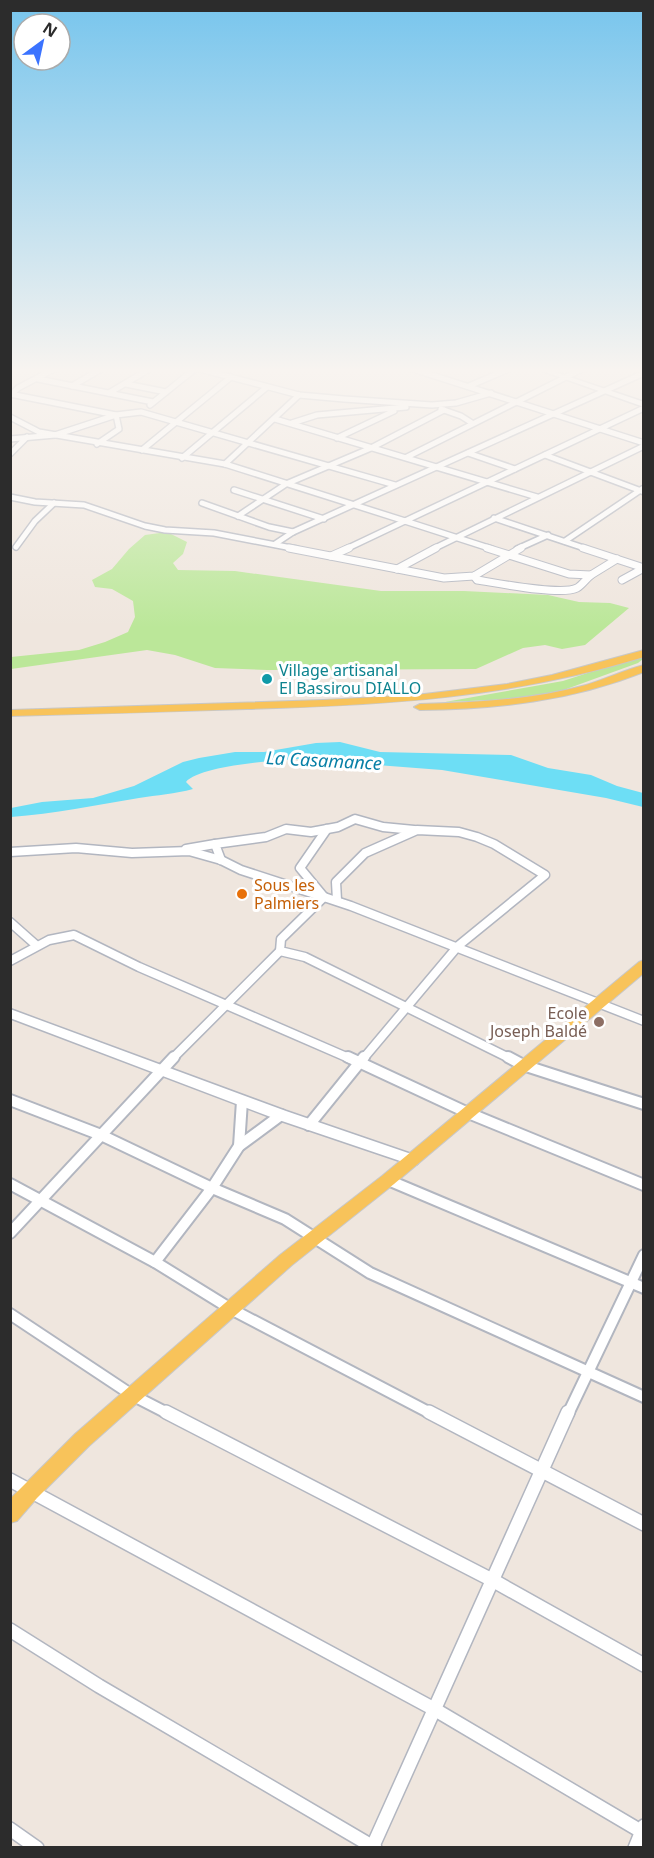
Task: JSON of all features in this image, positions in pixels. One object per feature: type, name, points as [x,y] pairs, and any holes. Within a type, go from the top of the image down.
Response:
[{"type":"main road","points":[[10,713],[361,703],[460,695],[547,680],[644,653]]},
{"type":"main road","points":[[217,708],[267,712],[453,706],[524,701],[570,693],[615,680],[644,668]]},
{"type":"main road","points":[[10,1514],[30,1491],[132,1395],[286,1260],[388,1180],[466,1112],[644,965]]},
{"type":"street","points":[[166,455],[225,464],[569,574],[591,574]]},
{"type":"street","points":[[182,458],[186,455]]},
{"type":"street","points":[[225,464],[236,455]]},
{"type":"street","points":[[294,455],[395,485]]},
{"type":"street","points":[[238,516],[286,484],[354,455]]},
{"type":"street","points":[[398,455],[537,498]]},
{"type":"street","points":[[407,457],[411,455]]},
{"type":"street","points":[[275,544],[293,532],[356,506],[395,485],[464,455]]},
{"type":"street","points":[[473,455],[515,469]]},
{"type":"street","points":[[330,556],[545,455],[642,490]]},
{"type":"street","points":[[397,569],[455,537],[624,455]]},
{"type":"street","points":[[234,490],[324,519]]},
{"type":"street","points":[[565,541],[642,490]]},
{"type":"street","points":[[10,497],[84,505],[145,526],[165,530],[214,533],[444,578],[474,576],[507,554],[548,535]]},
{"type":"street","points":[[16,546],[35,521],[54,503]]},
{"type":"street","points":[[202,503],[293,532]]},
{"type":"street","points":[[494,518],[642,568]]},
{"type":"street","points":[[474,576],[477,580],[560,591],[576,588],[591,574],[617,559]]},
{"type":"street","points":[[622,580],[642,568]]},
{"type":"street","points":[[10,852],[76,848],[132,853],[174,850],[266,837],[286,829],[311,832],[355,819],[383,827],[459,832],[477,837],[494,844],[545,875],[458,946],[405,1005],[309,1125]]},
{"type":"street","points":[[324,897],[300,868],[303,859],[321,843],[327,829]]},
{"type":"street","points":[[337,900],[336,882],[365,854],[417,830]]},
{"type":"street","points":[[215,844],[221,860]]},
{"type":"street","points":[[174,850],[189,851],[221,860],[241,870],[337,900],[644,1021]]},
{"type":"street","points":[[10,1233],[44,1201],[160,1070],[280,951],[281,939],[324,897]]},
{"type":"street","points":[[10,922],[36,945]]},
{"type":"street","points":[[10,961],[36,945],[63,936],[74,935],[139,968],[359,1062],[466,1112],[644,1185]]},
{"type":"street","points":[[280,951],[305,957],[523,1065],[644,1104]]},
{"type":"street","points":[[10,1013],[242,1101],[412,1160]]},
{"type":"street","points":[[10,1100],[101,1135],[212,1188],[285,1219],[370,1273],[644,1397]]},
{"type":"street","points":[[239,1146],[242,1101]]},
{"type":"street","points":[[155,1262],[212,1188],[239,1146],[281,1115]]},
{"type":"street","points":[[388,1180],[644,1288]]},
{"type":"street","points":[[10,1184],[155,1262],[231,1309],[644,1524]]},
{"type":"street","points":[[10,1630],[108,1692],[373,1847],[587,1371],[644,1255]]},
{"type":"street","points":[[10,1314],[132,1395],[494,1581],[644,1665]]},
{"type":"street","points":[[10,1480],[434,1709],[643,1830],[635,1848]]},
{"type":"street","points":[[10,1829],[37,1848]]},
{"type":"green space","points":[[167,532],[187,542],[183,554],[173,563],[178,570],[235,571],[381,591],[464,591],[548,595],[579,602],[610,603],[629,608],[585,645],[562,649],[545,645],[523,648],[476,669],[267,670],[215,668],[175,655],[147,650],[11,669],[11,657],[79,650],[128,632],[135,617],[133,601],[112,589],[95,587],[92,580],[112,569],[145,535]]},
{"type":"green space","points":[[643,655],[643,659],[638,663],[561,691],[518,699],[445,702],[563,681]]},
{"type":"water","name":"La Casamance","points":[[340,742],[380,752],[511,755],[548,768],[591,775],[617,786],[643,793],[643,807],[606,798],[442,770],[299,759],[239,765],[206,772],[186,782],[193,789],[180,792],[59,812],[11,817],[11,808],[42,802],[93,798],[134,786],[183,762],[199,758],[235,752],[264,752],[316,743]]},
{"type":"place","name":"Village artisanal El Bassirou DIALLO","points":[[267,679]]},
{"type":"place","name":"Sous les Palmiers","points":[[242,894]]},
{"type":"place","name":"Ecole Joseph Baldé","points":[[599,1022]]}]
